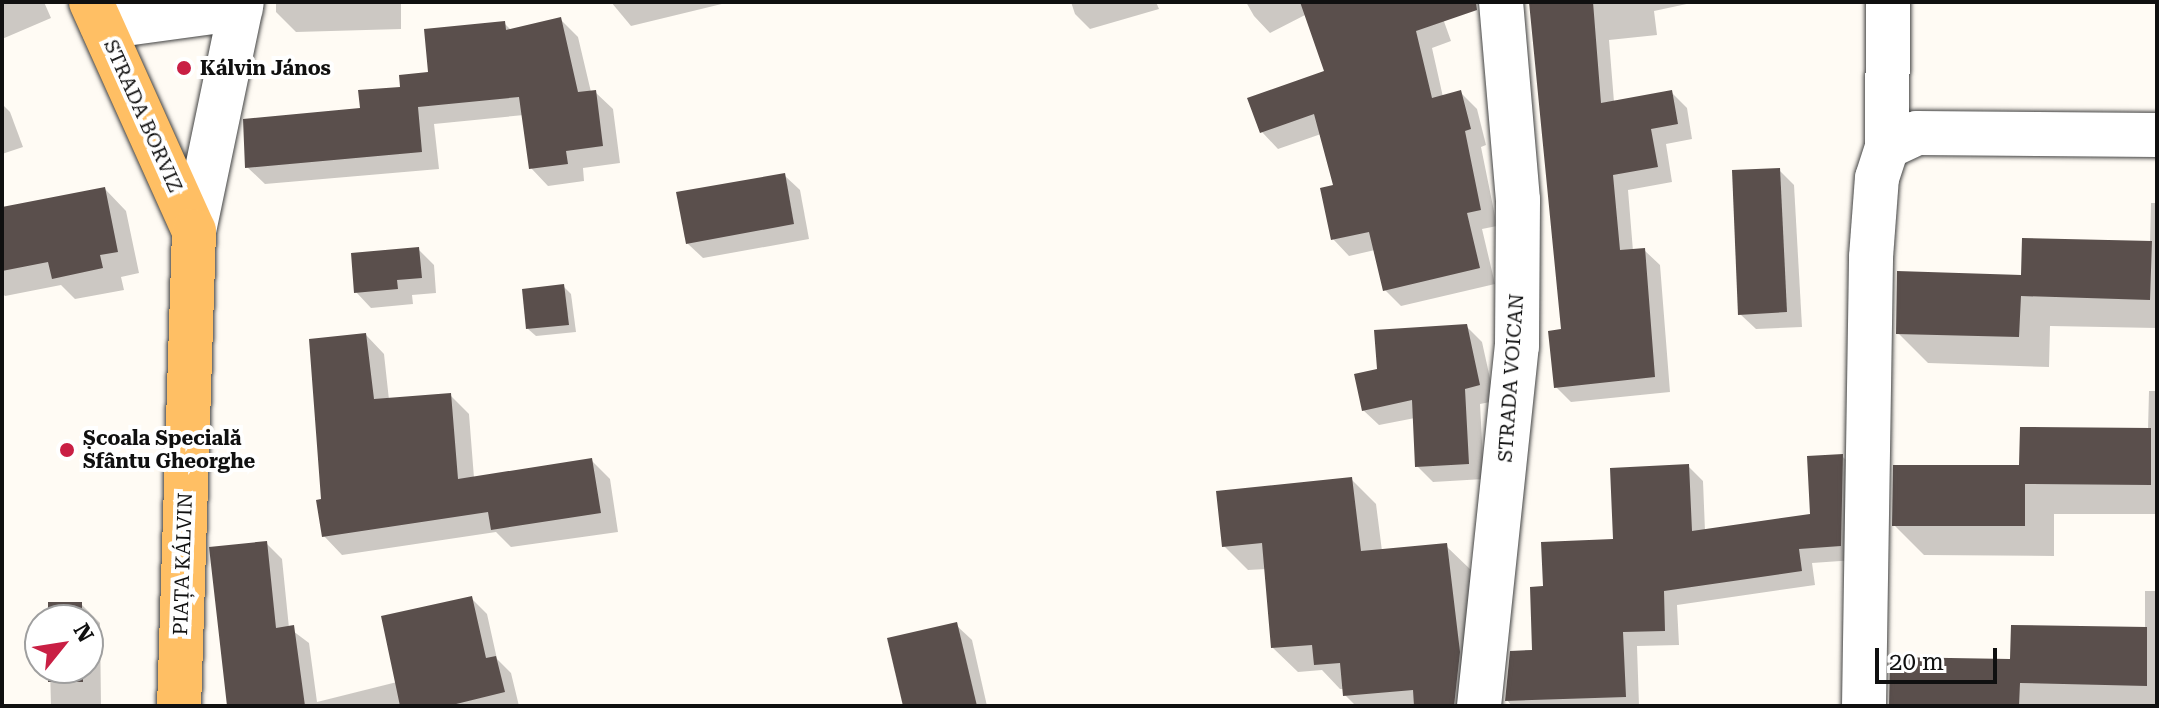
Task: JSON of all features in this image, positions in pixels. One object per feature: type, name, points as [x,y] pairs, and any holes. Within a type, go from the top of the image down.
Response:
[{"type":"main road","name":"STRADA BORVIZ","points":[[97,14],[194,231]]},
{"type":"main road","name":"PIAȚA KÁLVIN","points":[[179,706],[194,231]]},
{"type":"street","name":"STRADA VOICAN","points":[[1479,706],[1517,346],[1518,200],[1501,2]]},
{"type":"street","points":[[1864,706],[1871,257],[1877,178],[1887,147],[1888,2]]},
{"type":"street","points":[[97,14],[242,5],[194,231]]},
{"type":"street","points":[[1887,147],[1917,133],[2157,135]]},
{"type":"building","points":[[1300,2],[1476,2],[1477,10],[1416,31],[1432,98],[1461,90],[1471,129],[1465,131],[1481,210],[1467,213],[1480,268],[1383,291],[1369,232],[1331,240],[1320,188],[1333,185],[1314,114],[1260,133],[1247,98],[1324,71]]},
{"type":"building","points":[[1529,2],[1593,2],[1601,103],[1672,90],[1678,124],[1651,129],[1658,167],[1613,175],[1620,250],[1645,248],[1655,377],[1554,388],[1548,331],[1561,329]]},
{"type":"building","points":[[561,17],[578,92],[596,90],[603,146],[566,151],[568,164],[529,169],[519,97],[418,107],[422,152],[245,168],[243,119],[360,108],[358,90],[400,87],[399,75],[428,72],[424,29],[505,21],[506,30]]},
{"type":"building","points":[[1780,168],[1787,312],[1738,315],[1732,170]]},
{"type":"building","points":[[785,173],[794,224],[686,244],[676,192]]},
{"type":"building","points":[[105,187],[118,252],[100,255],[103,268],[52,279],[48,262],[2,271],[2,207]]},
{"type":"building","points":[[2022,238],[2152,241],[2150,300],[2021,296],[2019,337],[1896,334],[1897,271],[2021,275]]},
{"type":"building","points":[[419,247],[422,278],[397,280],[398,289],[354,293],[351,253]]},
{"type":"building","points":[[564,284],[569,325],[526,329],[522,289]]},
{"type":"building","points":[[1467,324],[1480,385],[1465,389],[1469,464],[1415,467],[1412,400],[1362,411],[1354,374],[1377,369],[1374,330]]},
{"type":"building","points":[[366,333],[374,399],[451,393],[458,479],[592,458],[601,513],[491,530],[488,512],[322,537],[316,500],[321,499],[309,339]]},
{"type":"building","points":[[2020,427],[2151,428],[2151,485],[2025,484],[2025,526],[1892,526],[1893,465],[2019,465]]},
{"type":"building","points":[[1843,454],[1841,546],[1799,549],[1802,571],[1664,591],[1665,631],[1623,632],[1626,697],[1505,701],[1510,651],[1532,650],[1530,587],[1543,586],[1541,542],[1613,539],[1610,468],[1689,464],[1692,531],[1810,514],[1807,456]]},
{"type":"building","points":[[1352,477],[1361,551],[1447,543],[1460,652],[1454,706],[1414,706],[1413,690],[1343,696],[1340,663],[1314,665],[1312,645],[1271,648],[1262,543],[1222,547],[1216,491]]},
{"type":"building","points":[[267,541],[276,628],[294,625],[305,706],[227,706],[209,547]]},
{"type":"building","points":[[472,596],[486,658],[496,656],[505,692],[448,706],[400,706],[381,616]]},
{"type":"building","points":[[48,602],[82,602],[82,604]]},
{"type":"building","points":[[957,622],[977,706],[903,706],[887,638]]},
{"type":"building","points":[[2011,625],[2147,627],[2147,686],[2020,683],[2019,706],[1889,706],[1890,657],[2010,659]]},
{"type":"place","name":"Kálvin János","points":[[184,68]]},
{"type":"place","name":"Școala Specială Sfântu Gheorghe","points":[[67,450]]}]
